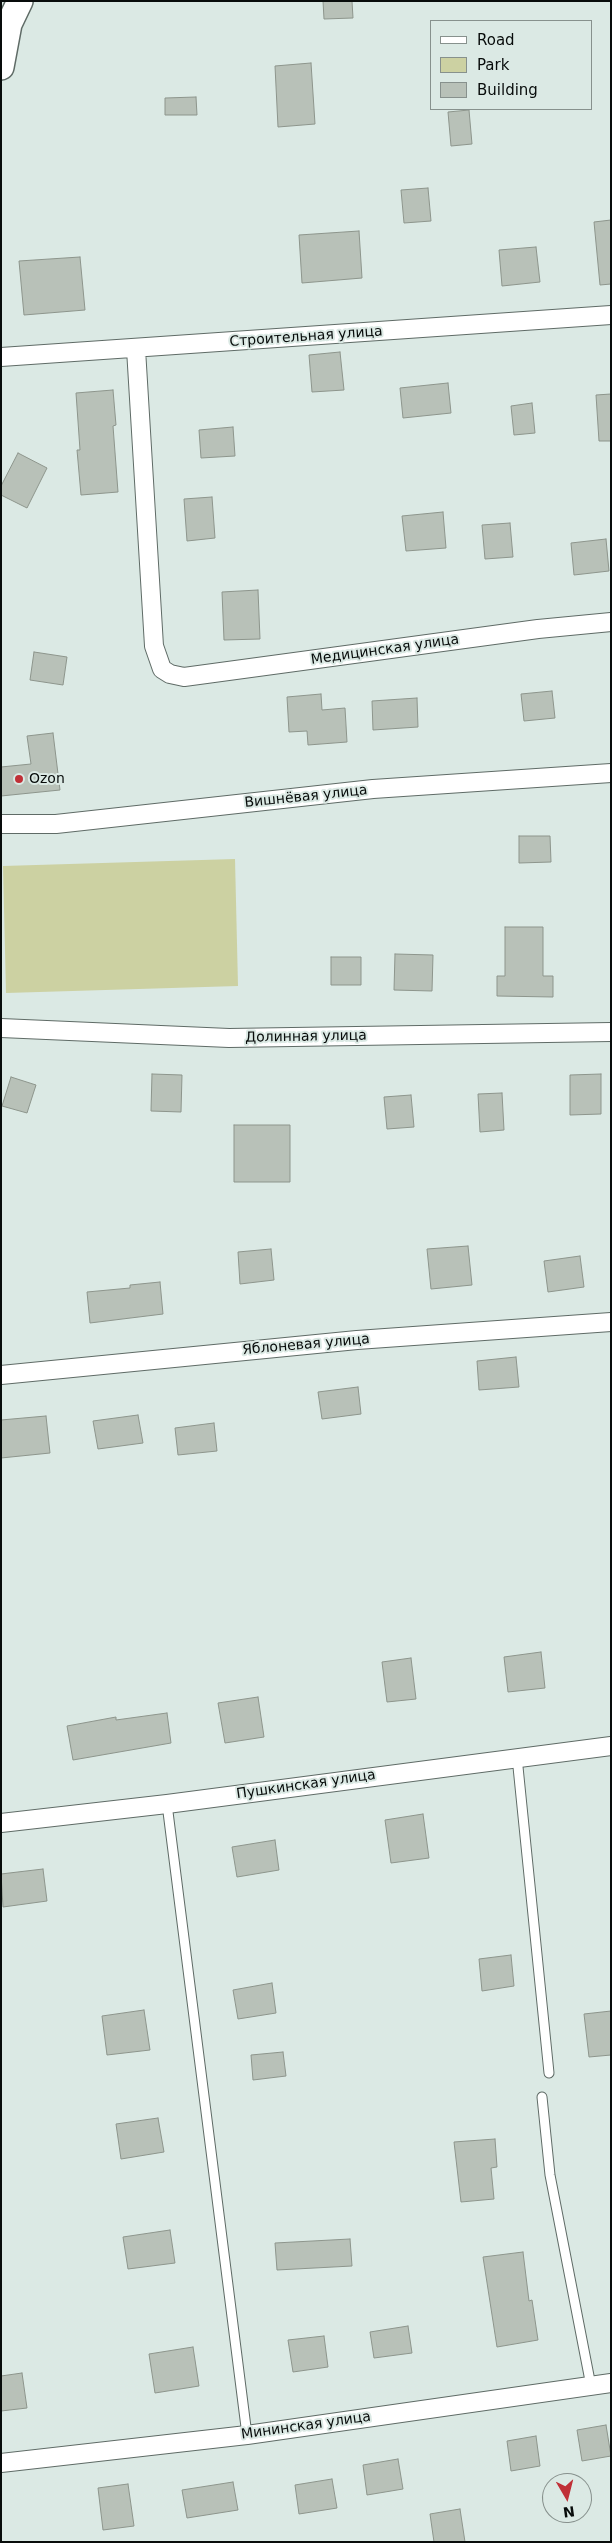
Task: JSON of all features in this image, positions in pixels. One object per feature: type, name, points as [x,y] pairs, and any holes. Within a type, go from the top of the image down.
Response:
[{"type":"street","points":[[1,67],[9,24],[20,1]]},
{"type":"street","name":"Строительная улица","points":[[1,357],[611,315]]},
{"type":"street","name":"Медицинская улица","points":[[136,349],[154,646],[162,668],[170,674],[184,677],[538,629],[611,622]]},
{"type":"street","name":"Вишнёвая улица","points":[[1,824],[56,824],[373,789],[611,773]]},
{"type":"street","name":"Долинная улица","points":[[1,1028],[229,1038],[611,1032]]},
{"type":"street","name":"Яблоневая улица","points":[[1,1375],[357,1340],[611,1322]]},
{"type":"street","name":"Пушкинская улица","points":[[1,1823],[167,1804],[611,1746]]},
{"type":"street","name":"Мининская улица","points":[[1,2463],[247,2434],[611,2383]]},
{"type":"lane","points":[[518,1757],[549,2073]]},
{"type":"lane","points":[[167,1804],[247,2434]]},
{"type":"lane","points":[[542,2096],[550,2175],[591,2386]]},
{"type":"green space","points":[[235,859],[238,986],[6,993],[3,866]]},
{"type":"building","points":[[323,1],[352,1],[353,18],[324,19]]},
{"type":"building","points":[[311,63],[315,124],[278,127],[275,66]]},
{"type":"building","points":[[196,97],[197,115],[165,115],[165,98]]},
{"type":"building","points":[[469,110],[472,144],[451,146],[448,112]]},
{"type":"building","points":[[428,188],[431,221],[404,223],[401,190]]},
{"type":"building","points":[[611,220],[611,284],[600,285],[594,222]]},
{"type":"building","points":[[359,231],[362,278],[302,283],[299,235]]},
{"type":"building","points":[[536,247],[540,282],[502,286],[499,250]]},
{"type":"building","points":[[80,257],[85,310],[24,315],[19,261]]},
{"type":"building","points":[[340,352],[344,390],[312,392],[309,355]]},
{"type":"building","points":[[448,383],[451,413],[403,418],[400,388]]},
{"type":"building","points":[[113,390],[116,425],[113,426],[118,492],[81,495],[77,450],[80,450],[76,393]]},
{"type":"building","points":[[611,394],[611,441],[599,441],[596,395]]},
{"type":"building","points":[[532,403],[535,433],[514,435],[511,406]]},
{"type":"building","points":[[233,427],[235,456],[201,458],[199,430]]},
{"type":"building","points":[[18,453],[47,468],[27,508],[1,495],[1,486]]},
{"type":"building","points":[[212,497],[215,538],[187,541],[184,499]]},
{"type":"building","points":[[443,512],[446,548],[406,551],[402,516]]},
{"type":"building","points":[[510,523],[513,557],[485,559],[482,525]]},
{"type":"building","points":[[606,539],[609,571],[574,575],[571,543]]},
{"type":"building","points":[[258,590],[260,639],[224,640],[222,592]]},
{"type":"building","points":[[34,652],[67,657],[63,685],[30,680]]},
{"type":"building","points":[[552,691],[555,718],[524,721],[521,694]]},
{"type":"building","points":[[321,694],[322,710],[345,708],[347,742],[308,745],[307,731],[289,732],[287,697]]},
{"type":"building","points":[[417,698],[418,727],[373,730],[372,701]]},
{"type":"building","points":[[53,733],[60,790],[1,796],[1,767],[31,764],[27,736]]},
{"type":"building","points":[[519,836],[550,836],[551,862],[519,863]]},
{"type":"building","points":[[505,927],[543,927],[543,976],[553,976],[553,997],[497,996],[497,976],[505,976]]},
{"type":"building","points":[[395,954],[433,955],[432,991],[394,990]]},
{"type":"building","points":[[331,957],[361,957],[361,985],[331,985]]},
{"type":"building","points":[[152,1074],[182,1075],[181,1112],[151,1111]]},
{"type":"building","points":[[601,1074],[601,1114],[570,1115],[570,1075]]},
{"type":"building","points":[[11,1077],[36,1085],[27,1113],[2,1106]]},
{"type":"building","points":[[502,1093],[504,1130],[480,1132],[478,1094]]},
{"type":"building","points":[[411,1095],[414,1127],[387,1129],[384,1097]]},
{"type":"building","points":[[234,1125],[290,1125],[290,1182],[234,1182]]},
{"type":"building","points":[[468,1246],[472,1285],[431,1289],[427,1249]]},
{"type":"building","points":[[271,1249],[274,1280],[240,1284],[238,1252]]},
{"type":"building","points":[[580,1256],[584,1287],[548,1292],[544,1261]]},
{"type":"building","points":[[160,1282],[163,1314],[90,1323],[87,1292],[130,1288],[130,1285]]},
{"type":"building","points":[[516,1357],[519,1387],[479,1390],[477,1361]]},
{"type":"building","points":[[358,1387],[361,1414],[322,1419],[318,1392]]},
{"type":"building","points":[[138,1415],[143,1443],[98,1449],[93,1421]]},
{"type":"building","points":[[46,1416],[50,1453],[1,1458],[1,1420]]},
{"type":"building","points":[[214,1423],[217,1451],[178,1455],[175,1428]]},
{"type":"building","points":[[541,1652],[545,1688],[508,1692],[504,1657]]},
{"type":"building","points":[[411,1658],[416,1699],[387,1702],[382,1662]]},
{"type":"building","points":[[258,1697],[264,1737],[225,1743],[218,1703]]},
{"type":"building","points":[[167,1713],[171,1743],[73,1760],[67,1726],[116,1717],[116,1720]]},
{"type":"building","points":[[423,1814],[429,1858],[391,1863],[385,1820]]},
{"type":"building","points":[[275,1840],[279,1870],[237,1877],[232,1847]]},
{"type":"building","points":[[43,1869],[47,1901],[3,1907],[1,1874]]},
{"type":"building","points":[[511,1955],[514,1986],[482,1991],[479,1959]]},
{"type":"building","points":[[272,1983],[276,2013],[238,2019],[233,1990]]},
{"type":"building","points":[[144,2010],[150,2050],[107,2055],[102,2016]]},
{"type":"building","points":[[611,2011],[611,2055],[589,2057],[584,2014]]},
{"type":"building","points":[[283,2052],[286,2076],[253,2080],[251,2055]]},
{"type":"building","points":[[158,2118],[164,2152],[121,2159],[116,2124]]},
{"type":"building","points":[[495,2139],[497,2167],[491,2168],[494,2199],[461,2202],[454,2142]]},
{"type":"building","points":[[170,2230],[175,2263],[128,2269],[123,2237]]},
{"type":"building","points":[[350,2239],[352,2266],[277,2270],[275,2243]]},
{"type":"building","points":[[523,2252],[529,2301],[532,2300],[538,2340],[497,2347],[483,2257]]},
{"type":"building","points":[[408,2326],[412,2353],[374,2358],[370,2332]]},
{"type":"building","points":[[324,2336],[328,2367],[293,2372],[288,2340]]},
{"type":"building","points":[[193,2347],[199,2386],[155,2393],[149,2354]]},
{"type":"building","points":[[22,2373],[27,2408],[1,2411],[1,2376]]},
{"type":"building","points":[[606,2425],[611,2456],[582,2461],[577,2430]]},
{"type":"building","points":[[536,2436],[540,2466],[511,2471],[507,2441]]},
{"type":"building","points":[[398,2459],[403,2489],[367,2495],[363,2465]]},
{"type":"building","points":[[332,2479],[337,2508],[299,2514],[295,2485]]},
{"type":"building","points":[[233,2482],[238,2510],[187,2518],[182,2490]]},
{"type":"building","points":[[128,2484],[134,2526],[103,2530],[98,2488]]},
{"type":"building","points":[[460,2509],[465,2542],[434,2542],[430,2514]]},
{"type":"place","name":"Ozon","points":[[19,779]]}]
